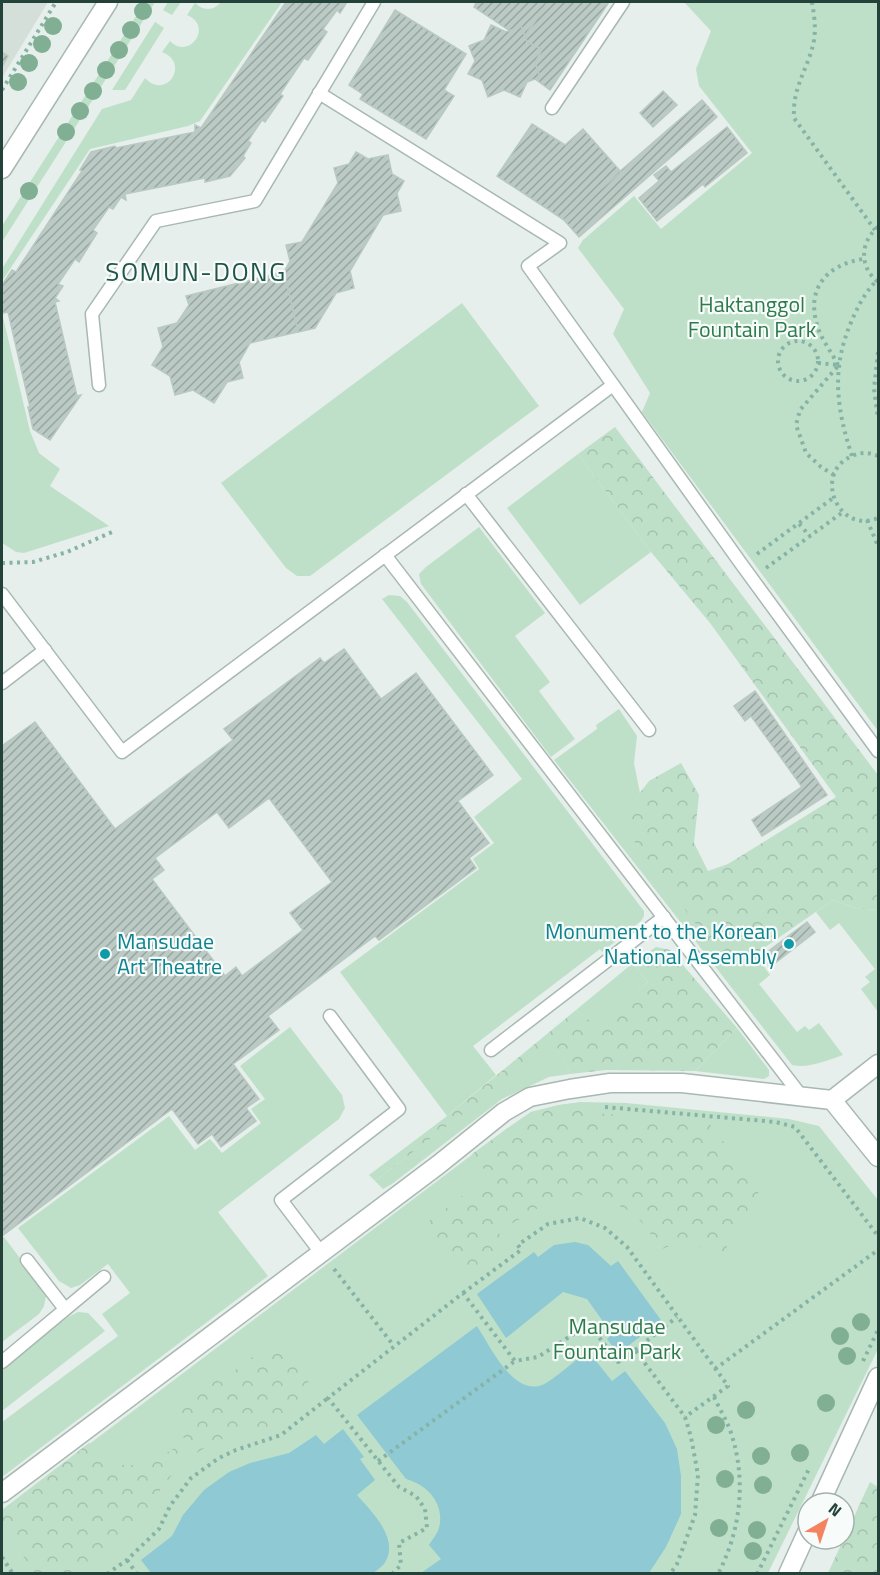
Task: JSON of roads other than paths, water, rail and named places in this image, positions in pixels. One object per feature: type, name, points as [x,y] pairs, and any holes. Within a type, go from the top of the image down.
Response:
[{"type":"street","points":[[2,168],[108,2]]},
{"type":"street","points":[[2,1493],[322,1254],[504,1112],[530,1097],[610,1083],[682,1083],[832,1100],[879,1064]]},
{"type":"street","points":[[832,1100],[879,1157]]},
{"type":"street","points":[[826,1491],[879,1377]]},
{"type":"street","points":[[788,1574],[798,1551]]},
{"type":"lane","points":[[99,385],[92,314],[156,222],[255,201],[374,2]]},
{"type":"lane","points":[[552,108],[622,2]]},
{"type":"lane","points":[[319,93],[560,243],[528,266],[742,565],[879,751]]},
{"type":"lane","points":[[2,594],[122,752],[613,385]]},
{"type":"lane","points":[[466,494],[650,730]]},
{"type":"lane","points":[[385,555],[802,1097]]},
{"type":"lane","points":[[2,683],[45,650]]},
{"type":"lane","points":[[491,1050],[664,917]]},
{"type":"lane","points":[[322,1254],[281,1200],[399,1108],[330,1016]]},
{"type":"lane","points":[[27,1260],[65,1309]]},
{"type":"lane","points":[[2,1362],[104,1278]]},
{"type":"water","points":[[575,1242],[588,1245],[611,1266],[618,1261],[661,1320],[618,1354],[607,1339],[612,1334],[587,1299],[563,1292],[506,1338],[477,1294],[534,1252],[538,1257],[554,1245]]},
{"type":"water","points":[[477,1326],[504,1367],[521,1383],[531,1386],[542,1385],[588,1351],[612,1381],[625,1371],[665,1423],[677,1449],[681,1476],[681,1514],[666,1547],[649,1573],[421,1573],[441,1559],[429,1545],[439,1528],[437,1504],[428,1491],[406,1479],[357,1415]]},
{"type":"water","points":[[343,1429],[364,1457],[360,1459],[375,1480],[357,1495],[377,1518],[387,1536],[389,1545],[384,1564],[373,1573],[151,1573],[141,1560],[172,1536],[183,1515],[204,1490],[229,1472],[250,1463],[289,1453],[316,1435],[324,1444]]},
{"type":"place","name":"Monument to the Korean National Assembly","points":[[789,944]]},
{"type":"place","name":"Mansudae Art Theatre","points":[[105,954]]},
{"type":"district","name":"SOMUN-DONG","points":[[196,271]]},
{"type":"park label","name":"Haktanggol Fountain Park","points":[[752,316]]},
{"type":"park label","name":"Mansudae Fountain Park","points":[[617,1338]]}]
